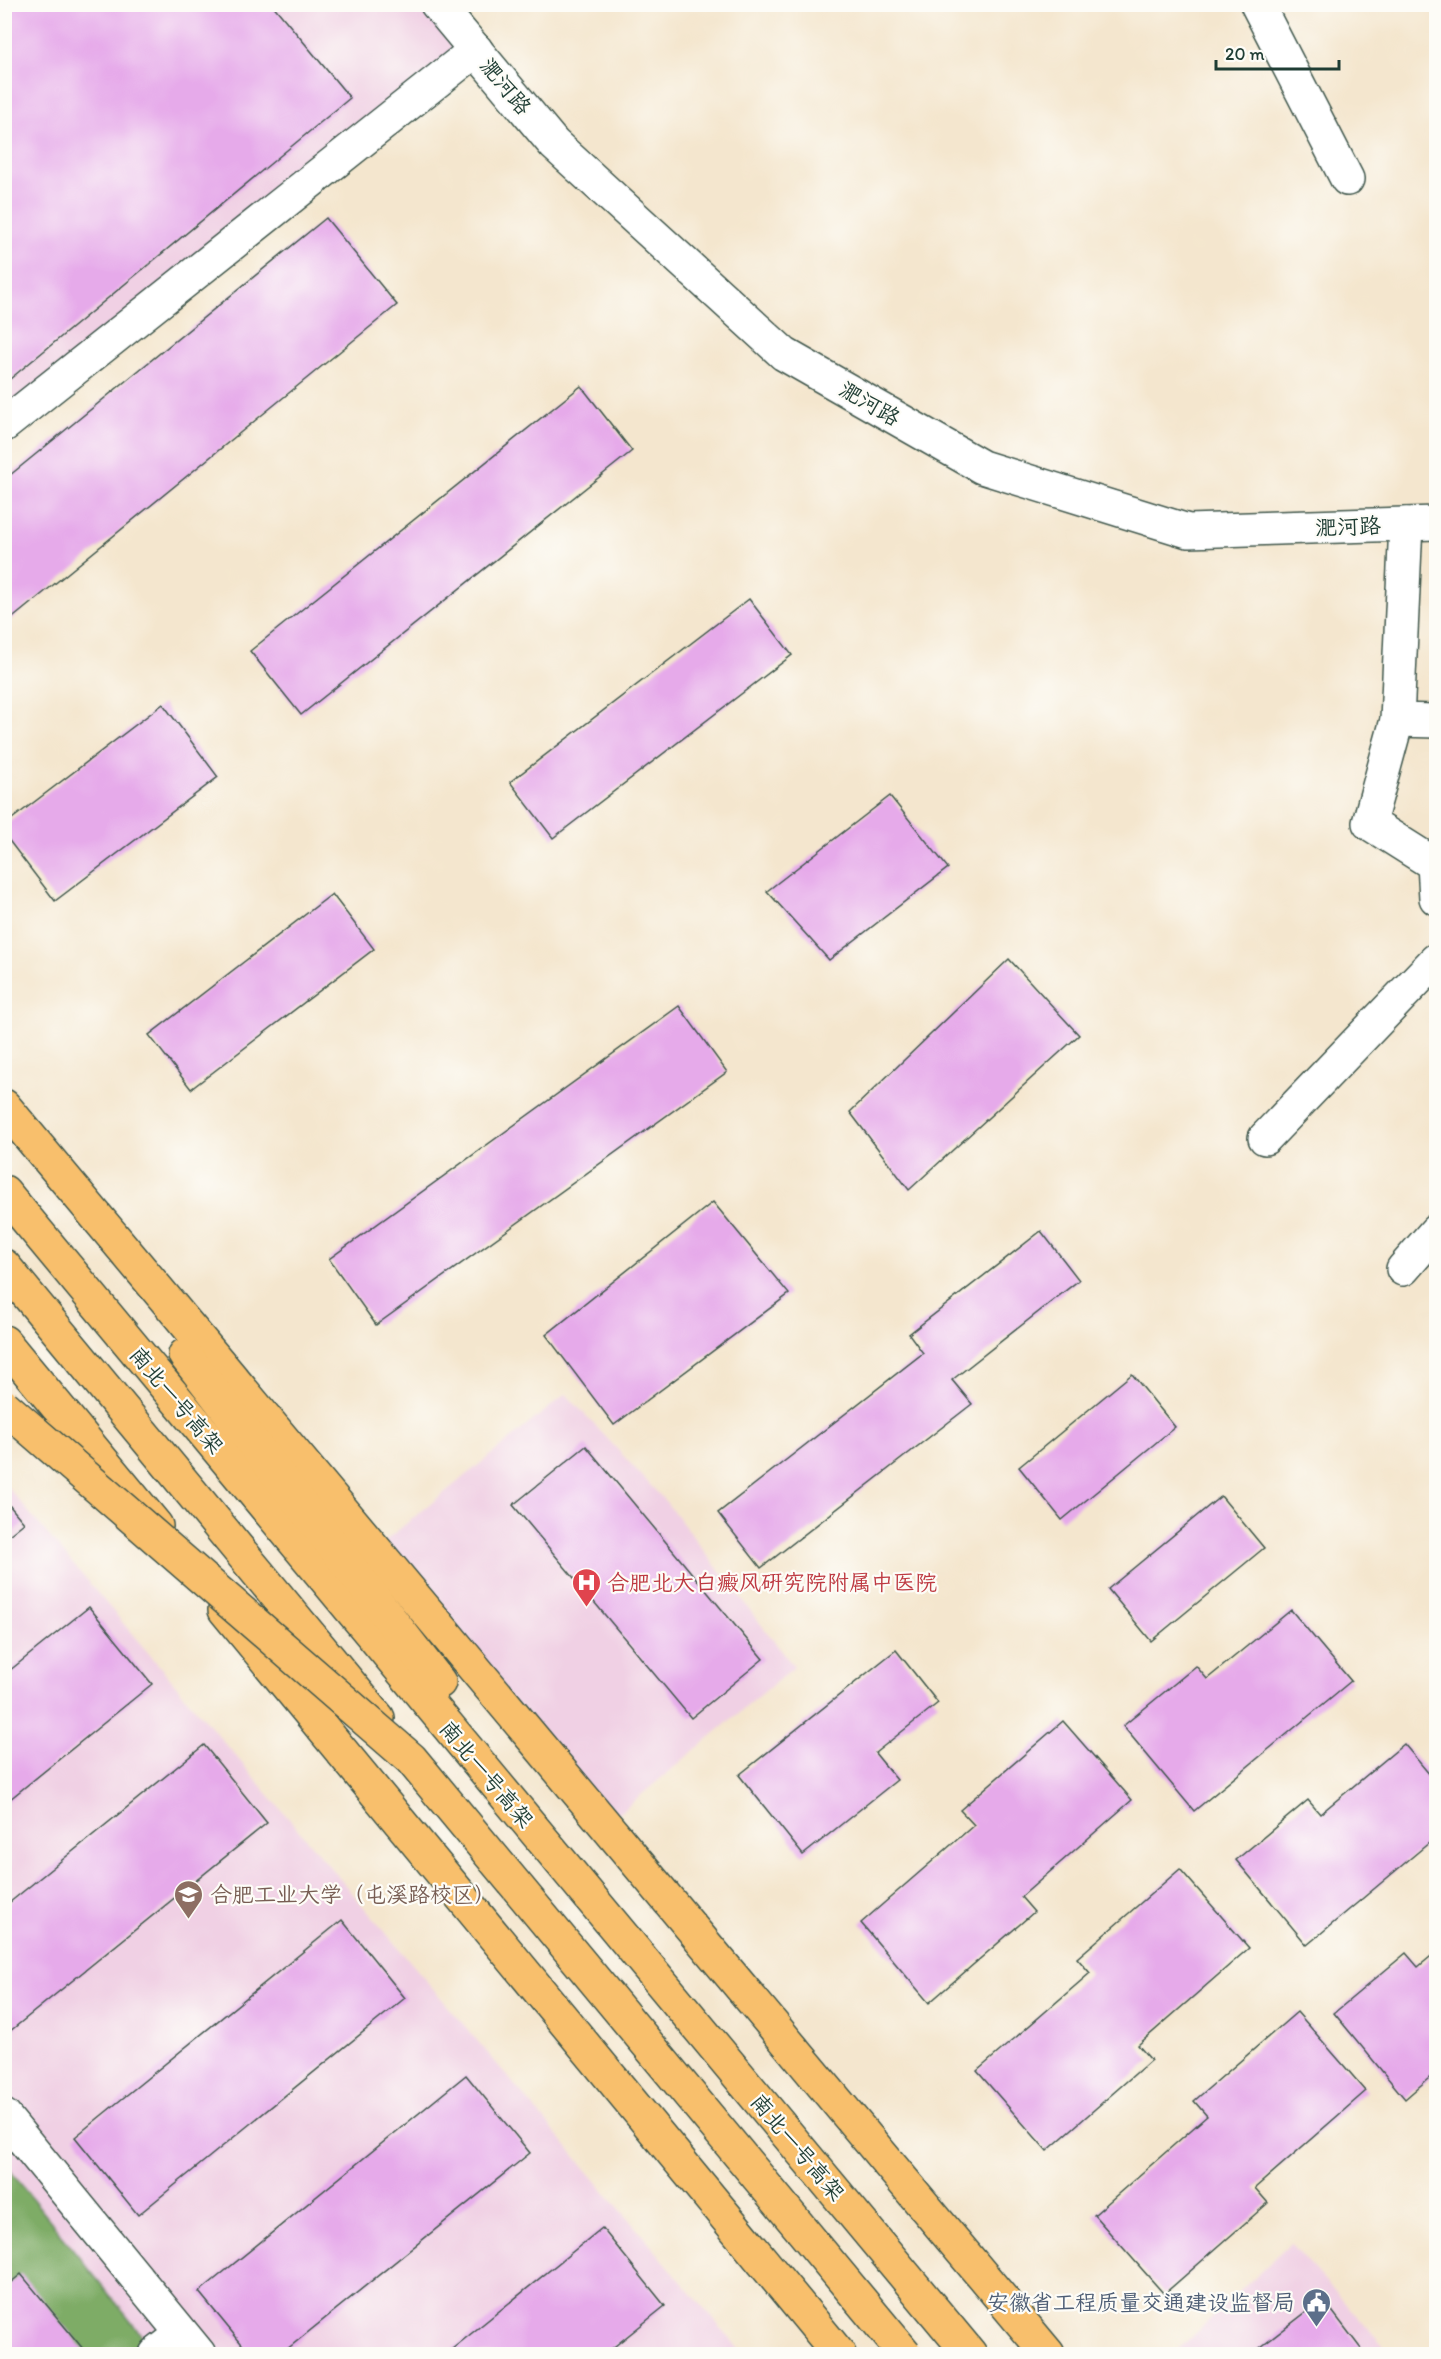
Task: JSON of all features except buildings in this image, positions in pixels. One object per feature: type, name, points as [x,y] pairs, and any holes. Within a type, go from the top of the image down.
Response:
[{"type":"highway","points":[[4,1106],[1048,2355]]},
{"type":"highway","points":[[4,1124],[447,1692],[449,1728]]},
{"type":"highway","name":"南北一号高架","points":[[4,1192],[970,2355]]},
{"type":"highway","points":[[4,1266],[905,2355]]},
{"type":"highway","points":[[4,1342],[839,2355]]},
{"type":"highway","points":[[4,1406],[411,1759]]},
{"type":"street","name":"淝河路","points":[[437,4],[554,144],[784,354],[982,467],[1188,531],[1421,524]]},
{"type":"street","points":[[1257,4],[1347,179]]},
{"type":"street","points":[[4,425],[476,50]]},
{"type":"street","points":[[1421,524],[1397,720],[1369,823],[1434,864],[1437,898]]},
{"type":"street","points":[[1397,720],[1437,721]]},
{"type":"street","points":[[1265,1138],[1437,960]]},
{"type":"street","points":[[1403,1269],[1437,1231]]},
{"type":"street","points":[[4,2116],[191,2344],[156,2355]]},
{"type":"shaded area","points":[[5,5],[437,5],[476,50],[5,425]]},
{"type":"shaded area","name":"合肥北大白癜风研究院附属中医院","points":[[566,1394],[666,1502],[794,1667],[605,1825],[375,1549]]},
{"type":"shaded area","name":"合肥工业大学（屯溪路校区）","points":[[5,1484],[743,2354],[5,2354]]},
{"type":"shaded area","points":[[1291,2243],[1391,2354],[1173,2354]]},
{"type":"green space","points":[[4,2163],[157,2354],[5,2354]]},
{"type":"place","name":"合肥北大白癜风研究院附属中医院","points":[[586,1608]]},
{"type":"place","name":"合肥工业大学（屯溪路校区）","points":[[189,1920]]},
{"type":"place","name":"安徽省工程质量交通建设监督局","points":[[1316,2328]]}]
